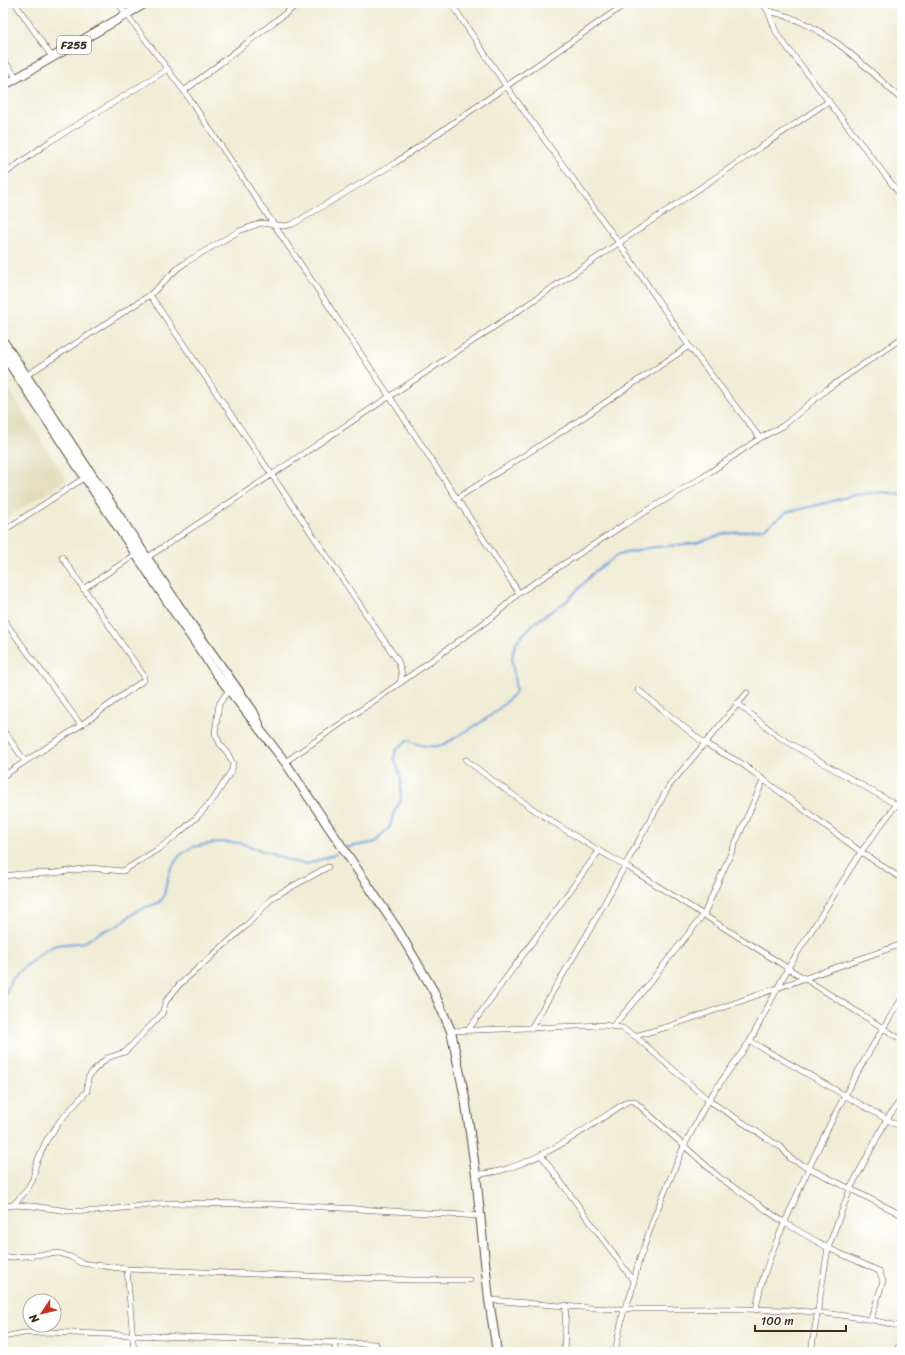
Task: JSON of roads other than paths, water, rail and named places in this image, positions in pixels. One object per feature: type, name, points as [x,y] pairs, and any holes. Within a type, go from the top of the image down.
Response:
[{"type":"main road","name":"F255","points":[[3,86],[146,3]]},
{"type":"main road","points":[[3,341],[23,378],[84,478],[253,711],[263,732]]},
{"type":"main road","points":[[3,354],[23,378],[142,556],[229,690],[285,762],[423,971],[451,1031],[465,1098],[476,1175],[496,1352]]},
{"type":"street","points":[[15,3],[52,57]]},
{"type":"street","points":[[118,3],[184,91],[390,397],[519,593]]},
{"type":"street","points":[[184,91],[299,3]]},
{"type":"street","points":[[451,3],[506,86],[619,243],[689,346],[760,438]]},
{"type":"street","points":[[23,378],[150,295],[178,268],[239,231],[261,224],[285,226],[299,221],[395,163],[627,3]]},
{"type":"street","points":[[762,3],[768,11],[777,34],[902,197]]},
{"type":"street","points":[[768,11],[787,15],[822,32],[839,43],[902,100]]},
{"type":"street","points":[[3,59],[17,78]]},
{"type":"street","points":[[3,175],[49,142],[168,69]]},
{"type":"street","points":[[83,589],[142,556],[272,475],[829,101]]},
{"type":"street","points":[[150,295],[398,661],[402,674],[400,683]]},
{"type":"street","points":[[285,762],[400,683],[495,615],[519,593],[625,524],[703,477],[760,438],[784,426],[827,389],[902,338]]},
{"type":"street","points":[[456,499],[575,423],[689,346]]},
{"type":"street","points":[[3,531],[84,478]]},
{"type":"street","points":[[3,776],[144,680],[144,676],[62,557]]},
{"type":"street","points":[[3,619],[81,724]]},
{"type":"street","points":[[3,876],[54,873],[90,868],[122,871],[160,848],[179,833],[198,816],[215,797],[232,770],[232,764],[227,752],[220,744],[215,733],[219,704],[229,690]]},
{"type":"street","points":[[638,690],[704,743],[741,763],[763,781],[861,852],[902,879]]},
{"type":"street","points":[[531,1028],[626,866],[645,828],[670,786],[737,703],[747,693]]},
{"type":"street","points":[[737,703],[778,736],[900,806]]},
{"type":"street","points":[[3,730],[25,761]]},
{"type":"street","points":[[466,760],[505,791],[704,914],[902,1040]]},
{"type":"street","points":[[613,1026],[643,991],[704,914],[763,781]]},
{"type":"street","points":[[615,1352],[624,1309],[630,1297],[633,1280],[655,1215],[684,1146],[708,1100],[750,1041],[788,968],[861,852],[900,806],[902,797]]},
{"type":"street","points":[[468,1030],[599,850]]},
{"type":"street","points":[[13,1205],[27,1190],[33,1179],[36,1164],[46,1141],[60,1121],[87,1091],[88,1078],[93,1071],[107,1058],[124,1052],[162,1014],[166,1001],[179,985],[247,924],[273,897],[328,867]]},
{"type":"street","points":[[634,1036],[667,1027],[778,989],[902,944]]},
{"type":"street","points":[[756,1310],[758,1298],[785,1223],[808,1168],[843,1096],[882,1028],[902,998]]},
{"type":"street","points":[[451,1031],[604,1025],[622,1028],[634,1036],[708,1100],[782,1148],[791,1159],[902,1215]]},
{"type":"street","points":[[750,1041],[843,1096],[902,1128]]},
{"type":"street","points":[[811,1352],[828,1248],[850,1188],[887,1119],[902,1098]]},
{"type":"street","points":[[476,1175],[508,1169],[541,1154],[631,1100],[719,1177],[785,1223],[828,1248],[879,1271],[883,1281],[871,1319]]},
{"type":"street","points":[[541,1154],[633,1280]]},
{"type":"street","points":[[3,1207],[13,1205],[68,1211],[97,1211],[167,1203],[271,1204],[480,1216]]},
{"type":"street","points":[[3,1258],[59,1253],[72,1257],[81,1263],[127,1269],[388,1279],[470,1280]]},
{"type":"street","points":[[127,1269],[134,1352]]},
{"type":"street","points":[[489,1300],[624,1309],[716,1308],[818,1313],[871,1319],[902,1327]]},
{"type":"street","points":[[564,1352],[566,1305]]},
{"type":"street","points":[[3,1337],[24,1333],[46,1332],[376,1344]]},
{"type":"street","points":[[896,1352],[902,1339]]},
{"type":"street","points":[[334,1342],[336,1352]]},
{"type":"waterway","points":[[345,848],[376,842],[390,827],[394,812],[401,800],[401,778],[394,757],[396,750],[408,740],[425,746],[437,746],[444,744],[491,716],[498,710],[516,691],[512,661],[513,651],[517,641],[534,623],[567,601],[594,572],[618,555],[647,548],[697,543],[724,534],[764,529],[787,512],[854,495],[884,492],[902,495]]},
{"type":"waterway","points":[[3,1005],[6,992],[12,978],[44,951],[56,945],[85,942],[102,931],[116,927],[138,910],[158,903],[163,898],[170,870],[180,855],[192,847],[219,842],[241,843],[293,862],[307,864],[336,854]]}]
